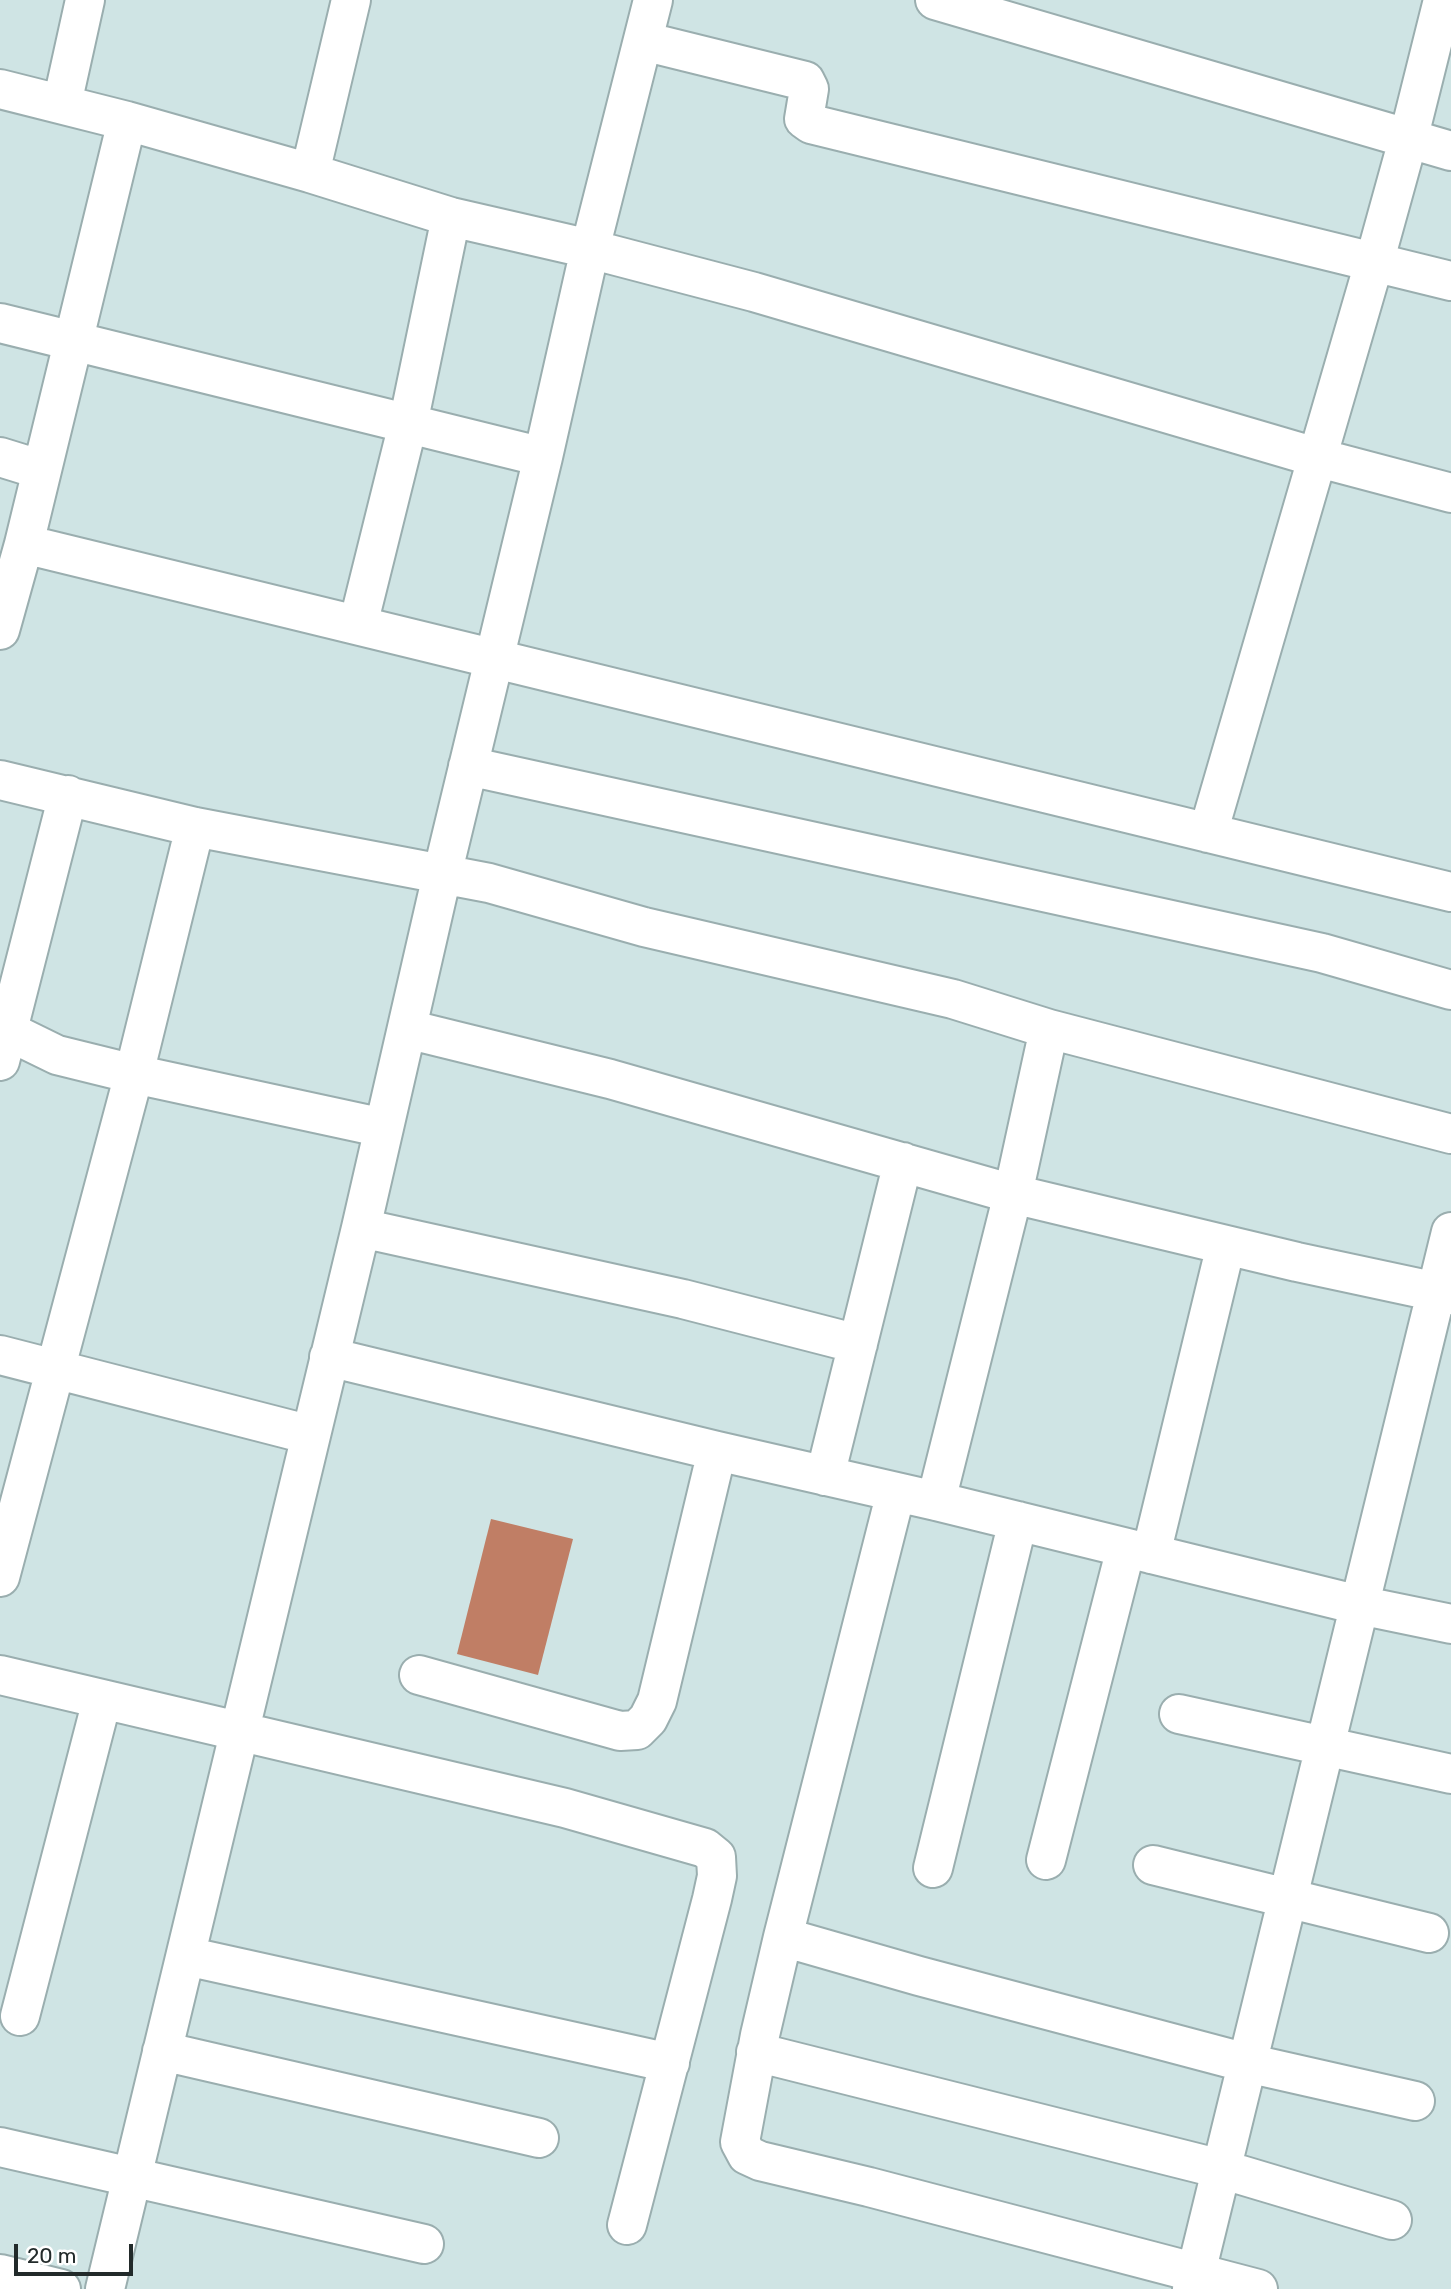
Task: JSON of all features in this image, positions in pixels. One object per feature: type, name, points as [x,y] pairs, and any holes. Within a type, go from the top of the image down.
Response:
[{"type":"street","points":[[62,104],[85,0]]},
{"type":"street","points":[[310,173],[351,0]]},
{"type":"street","points":[[105,2289],[361,1228],[590,249],[653,0]]},
{"type":"street","points":[[935,0],[1451,151]]},
{"type":"street","points":[[1208,833],[1319,458],[1408,140],[1443,0]]},
{"type":"street","points":[[643,41],[805,80],[809,89],[804,119],[811,124],[1451,281]]},
{"type":"street","points":[[0,89],[127,121],[310,173],[451,217],[590,249],[754,292],[1319,458],[1451,493]]},
{"type":"street","points":[[2,611],[24,544],[127,121]]},
{"type":"street","points":[[358,625],[408,424],[451,217]]},
{"type":"street","points":[[0,323],[543,457]]},
{"type":"street","points":[[0,457],[42,470]]},
{"type":"street","points":[[24,544],[1451,892]]},
{"type":"street","points":[[468,766],[1322,953],[1451,990]]},
{"type":"street","points":[[0,780],[195,827],[489,883],[644,928],[953,999],[1049,1029],[1451,1134]]},
{"type":"street","points":[[68,795],[3,1039],[134,1074],[384,1128]]},
{"type":"street","points":[[0,1577],[134,1074],[195,827]]},
{"type":"street","points":[[407,1029],[610,1079],[1013,1194],[1444,1293]]},
{"type":"street","points":[[936,1501],[1013,1194],[1049,1029]]},
{"type":"street","points":[[825,1476],[903,1162]]},
{"type":"street","points":[[361,1228],[683,1299],[858,1344]]},
{"type":"street","points":[[1193,2281],[1359,1605],[1444,1293],[1451,1232]]},
{"type":"street","points":[[1046,1860],[1139,1551],[1226,1245]]},
{"type":"street","points":[[0,1355],[311,1435]]},
{"type":"street","points":[[329,1357],[1359,1605],[1450,1619]]},
{"type":"street","points":[[419,1675],[620,1731],[637,1730],[649,1719],[657,1701],[717,1451]]},
{"type":"street","points":[[896,1492],[783,1937],[756,2052],[740,2141],[747,2155],[760,2161],[869,2187],[1193,2281],[1258,2289]]},
{"type":"street","points":[[933,1868],[1018,1521]]},
{"type":"street","points":[[0,1675],[565,1808],[705,1848],[716,1857],[717,1876],[627,2225]]},
{"type":"street","points":[[20,2016],[102,1700]]},
{"type":"street","points":[[1179,1714],[1451,1774]]},
{"type":"street","points":[[1153,1865],[1429,1933]]},
{"type":"street","points":[[783,1937],[1247,2063],[1415,2101]]},
{"type":"street","points":[[186,1956],[670,2063]]},
{"type":"street","points":[[162,2051],[539,2138]]},
{"type":"street","points":[[756,2052],[1221,2169],[1392,2220]]},
{"type":"street","points":[[0,2147],[425,2244]]},
{"type":"street","points":[[0,2274],[61,2289]]},
{"type":"shaded area","points":[[491,1519],[573,1539],[538,1675],[457,1654]]}]
